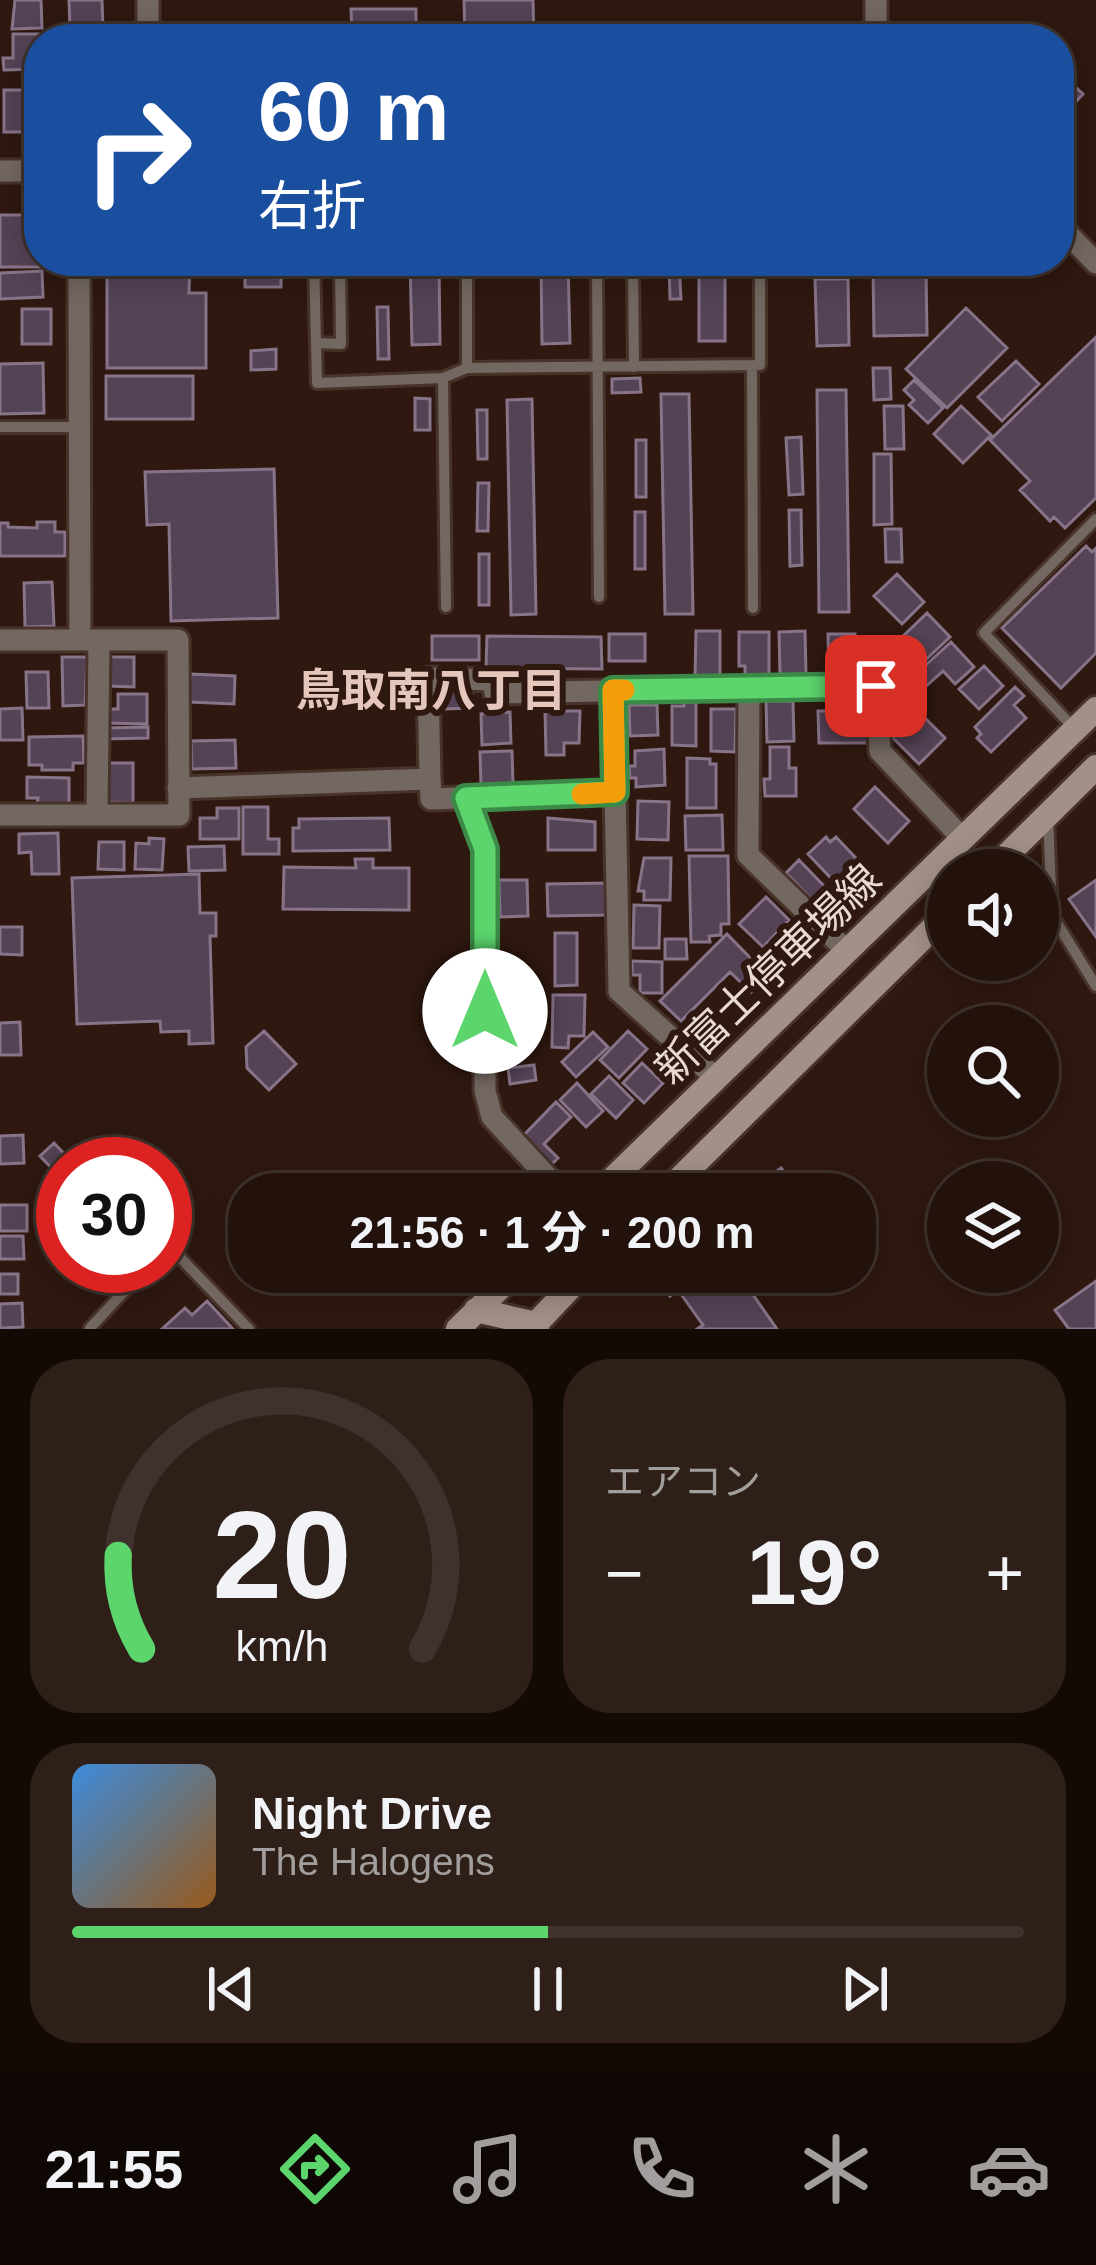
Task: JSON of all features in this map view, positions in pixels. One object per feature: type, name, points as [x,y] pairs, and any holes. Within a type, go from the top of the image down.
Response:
[{"type":"main road","name":"新富士停車場線","points":[[619,1173],[1096,710]]},
{"type":"main road","points":[[1013,849],[1096,767]]},
{"type":"main road","name":"新富士停車場線","points":[[685,1173],[927,934]]},
{"type":"main road","points":[[472,1323],[498,1293]]},
{"type":"main road","points":[[472,1323],[535,1328],[566,1293]]},
{"type":"street","points":[[1074,240],[1096,263]]},
{"type":"street","points":[[80,276],[80,427],[98,815]]},
{"type":"street","points":[[0,640],[178,640],[178,815],[0,815]]},
{"type":"street","points":[[615,792],[431,799],[428,679],[493,680],[495,693],[876,686],[880,751],[963,838]]},
{"type":"street","points":[[749,689],[748,855],[847,951]]},
{"type":"street","points":[[613,690],[619,992],[716,1078]]},
{"type":"street","points":[[178,788],[430,779]]},
{"type":"street","points":[[466,798],[485,849],[485,1091],[492,1117],[544,1173]]},
{"type":"lane","points":[[314,276],[317,383],[443,378],[466,368],[760,365],[760,276]]},
{"type":"lane","points":[[316,343],[341,344],[340,276]]},
{"type":"lane","points":[[466,368],[467,276]]},
{"type":"lane","points":[[597,276],[599,597]]},
{"type":"lane","points":[[633,276],[634,367]]},
{"type":"lane","points":[[752,365],[753,608]]},
{"type":"lane","points":[[443,378],[446,607]]},
{"type":"lane","points":[[0,427],[80,427]]},
{"type":"lane","points":[[1076,729],[984,633],[1096,519]]},
{"type":"lane","points":[[1048,814],[1052,915],[1096,986]]},
{"type":"lane","points":[[192,1270],[249,1329]]},
{"type":"lane","points":[[90,1328],[123,1293]]},
{"type":"building","points":[[15,0],[41,0],[42,24],[12,29]]},
{"type":"building","points":[[69,0],[102,0],[103,24],[70,24]]},
{"type":"building","points":[[464,0],[533,0],[534,24],[465,24]]},
{"type":"building","points":[[351,9],[416,9],[416,24],[352,24]]},
{"type":"building","points":[[13,34],[24,34],[24,69],[4,70],[3,58],[13,58]]},
{"type":"building","points":[[4,90],[24,90],[24,132],[4,132]]},
{"type":"building","points":[[0,215],[24,215],[24,267],[0,267]]},
{"type":"building","points":[[0,273],[42,276],[43,297],[0,299]]},
{"type":"building","points":[[107,276],[190,276],[189,293],[206,293],[206,368],[107,368]]},
{"type":"building","points":[[245,276],[281,276],[281,287],[245,287]]},
{"type":"building","points":[[410,276],[439,276],[440,344],[412,345]]},
{"type":"building","points":[[541,276],[568,276],[570,343],[542,344]]},
{"type":"building","points":[[669,276],[680,276],[681,299],[670,299]]},
{"type":"building","points":[[699,276],[725,276],[725,341],[699,341]]},
{"type":"building","points":[[873,276],[926,276],[927,335],[874,336]]},
{"type":"building","points":[[815,279],[848,279],[849,345],[817,346]]},
{"type":"building","points":[[377,307],[388,307],[389,359],[378,359]]},
{"type":"building","points":[[966,308],[1007,348],[947,408],[906,369]]},
{"type":"building","points":[[22,309],[51,309],[51,344],[22,344]]},
{"type":"building","points":[[1096,337],[1096,498],[1065,528],[1054,517],[1050,521],[1020,490],[1030,481],[990,440]]},
{"type":"building","points":[[276,349],[276,369],[251,370],[251,351]]},
{"type":"building","points":[[1016,361],[1039,384],[1002,421],[978,397]]},
{"type":"building","points":[[43,363],[44,413],[0,414],[0,364]]},
{"type":"building","points":[[873,368],[890,368],[891,399],[874,400]]},
{"type":"building","points":[[106,376],[193,376],[193,419],[106,419]]},
{"type":"building","points":[[640,378],[641,392],[612,393],[612,379]]},
{"type":"building","points":[[914,380],[943,408],[928,423],[909,405],[914,400],[904,390]]},
{"type":"building","points":[[817,390],[846,390],[849,612],[819,612]]},
{"type":"building","points":[[661,394],[689,394],[693,614],[665,614]]},
{"type":"building","points":[[415,398],[430,399],[430,430],[415,430]]},
{"type":"building","points":[[532,399],[536,614],[511,615],[507,400]]},
{"type":"building","points":[[884,406],[903,406],[904,449],[885,449]]},
{"type":"building","points":[[961,406],[991,435],[963,463],[934,434]]},
{"type":"building","points":[[477,410],[487,410],[487,459],[478,459]]},
{"type":"building","points":[[801,437],[803,494],[789,495],[786,438]]},
{"type":"building","points":[[636,440],[646,440],[646,497],[636,497]]},
{"type":"building","points":[[874,454],[891,454],[892,524],[874,525]]},
{"type":"building","points":[[274,469],[278,618],[171,621],[169,524],[147,525],[145,472]]},
{"type":"building","points":[[478,483],[489,483],[488,531],[477,531]]},
{"type":"building","points":[[789,510],[801,510],[802,565],[790,566]]},
{"type":"building","points":[[635,512],[645,512],[645,569],[635,569]]},
{"type":"building","points":[[37,522],[55,522],[55,532],[65,532],[65,556],[0,556],[0,523],[37,528]]},
{"type":"building","points":[[885,529],[901,529],[902,562],[886,562]]},
{"type":"building","points":[[1086,546],[1092,552],[1096,548],[1096,653],[1061,688],[1002,628]]},
{"type":"building","points":[[479,554],[489,554],[489,605],[479,605]]},
{"type":"building","points":[[897,574],[924,602],[902,624],[874,596]]},
{"type":"building","points":[[52,582],[54,626],[25,627],[24,583]]},
{"type":"building","points":[[927,613],[950,637],[918,667],[905,654],[911,649],[901,638]]},
{"type":"building","points":[[696,631],[720,631],[720,678],[695,678]]},
{"type":"building","points":[[805,631],[806,674],[780,675],[779,632]]},
{"type":"building","points":[[739,632],[769,632],[769,676],[745,676],[745,666],[739,666]]},
{"type":"building","points":[[609,634],[645,634],[645,661],[609,661]]},
{"type":"building","points":[[828,634],[855,634],[856,676],[829,677]]},
{"type":"building","points":[[432,636],[479,636],[479,660],[432,660]]},
{"type":"building","points":[[487,636],[601,637],[602,669],[486,668]]},
{"type":"building","points":[[951,642],[974,667],[955,684],[943,671],[924,688],[914,676]]},
{"type":"building","points":[[62,657],[87,657],[85,705],[63,706]]},
{"type":"building","points":[[107,657],[134,657],[134,687],[107,686]]},
{"type":"building","points":[[984,666],[1003,686],[979,709],[959,689]]},
{"type":"building","points":[[26,672],[48,672],[49,708],[27,708]]},
{"type":"building","points":[[190,674],[235,676],[234,704],[189,702]]},
{"type":"building","points":[[472,685],[473,708],[444,709],[443,687]]},
{"type":"building","points":[[1015,687],[1024,696],[1014,705],[1026,718],[991,752],[977,738],[981,734],[975,727]]},
{"type":"building","points":[[118,694],[147,694],[147,724],[104,723],[104,709],[118,709]]},
{"type":"building","points":[[766,701],[793,701],[794,741],[767,742]]},
{"type":"building","points":[[684,702],[696,702],[696,746],[672,745],[672,706],[684,706]]},
{"type":"building","points":[[629,705],[657,705],[658,735],[630,736]]},
{"type":"building","points":[[22,708],[23,740],[0,740],[0,709]]},
{"type":"building","points":[[711,709],[736,709],[735,752],[711,751]]},
{"type":"building","points":[[545,711],[580,711],[579,743],[564,743],[564,755],[546,755]]},
{"type":"building","points":[[818,711],[874,711],[874,743],[819,743]]},
{"type":"building","points":[[510,712],[511,743],[482,745],[481,714]]},
{"type":"building","points":[[919,712],[945,738],[919,764],[893,738]]},
{"type":"building","points":[[148,727],[148,738],[106,739],[106,728]]},
{"type":"building","points":[[83,736],[84,763],[73,763],[73,770],[29,765],[29,737]]},
{"type":"building","points":[[235,740],[236,768],[192,769],[191,741]]},
{"type":"building","points":[[770,747],[789,747],[789,768],[796,768],[796,796],[765,796]]},
{"type":"building","points":[[664,749],[665,785],[636,787],[629,766],[635,766],[635,751]]},
{"type":"building","points":[[512,751],[513,783],[481,785],[480,752]]},
{"type":"building","points":[[687,758],[710,759],[710,764],[716,764],[716,808],[687,808]]},
{"type":"building","points":[[109,763],[133,763],[133,803],[108,802]]},
{"type":"building","points":[[27,777],[69,778],[69,806],[37,806],[38,798],[27,798]]},
{"type":"building","points":[[875,787],[909,821],[888,843],[854,809]]},
{"type":"building","points":[[638,801],[669,802],[668,840],[637,839]]},
{"type":"building","points":[[243,807],[268,807],[268,839],[279,839],[279,854],[243,854]]},
{"type":"building","points":[[217,808],[239,808],[239,839],[200,839],[200,818],[217,818]]},
{"type":"building","points":[[722,815],[723,850],[686,850],[685,816]]},
{"type":"building","points":[[389,818],[390,850],[293,851],[293,828],[299,828],[299,819]]},
{"type":"building","points":[[548,818],[595,822],[595,850],[548,850]]},
{"type":"building","points":[[58,833],[59,874],[32,874],[31,852],[19,853],[19,834]]},
{"type":"building","points":[[826,837],[830,842],[836,837],[868,871],[845,893],[808,854]]},
{"type":"building","points":[[149,838],[164,839],[162,870],[135,869],[136,843],[149,844]]},
{"type":"building","points":[[99,842],[124,842],[124,870],[98,869]]},
{"type":"building","points":[[224,846],[225,870],[189,871],[188,847]]},
{"type":"building","points":[[689,856],[728,856],[729,924],[721,924],[721,935],[709,936],[710,942],[691,942]]},
{"type":"building","points":[[644,858],[671,858],[670,900],[644,900],[644,891],[638,891]]},
{"type":"building","points":[[355,859],[373,859],[373,868],[409,868],[409,910],[283,909],[284,867],[356,868]]},
{"type":"building","points":[[799,860],[826,888],[813,901],[786,873]]},
{"type":"building","points":[[199,874],[200,913],[216,913],[216,936],[210,936],[213,1043],[189,1044],[189,1031],[161,1032],[160,1021],[77,1024],[72,878]]},
{"type":"building","points":[[499,880],[527,880],[528,916],[500,917]]},
{"type":"building","points":[[1096,880],[1096,937],[1069,899]]},
{"type":"building","points":[[607,883],[608,915],[548,916],[547,884]]},
{"type":"building","points":[[766,897],[789,920],[763,947],[739,924]]},
{"type":"building","points":[[634,905],[660,906],[659,948],[633,948]]},
{"type":"building","points":[[0,927],[22,927],[22,955],[0,954]]},
{"type":"building","points":[[555,933],[577,933],[577,985],[555,986]]},
{"type":"building","points":[[727,934],[767,975],[751,992],[730,972],[681,1021],[660,1001]]},
{"type":"building","points":[[665,939],[686,939],[687,959],[665,959]]},
{"type":"building","points":[[632,961],[662,962],[662,993],[640,993],[640,975],[632,975]]},
{"type":"building","points":[[553,995],[585,995],[584,1036],[569,1036],[568,1048],[552,1047]]},
{"type":"building","points":[[20,1022],[21,1055],[0,1055],[0,1023]]},
{"type":"building","points":[[264,1031],[296,1064],[269,1090],[247,1068],[246,1047]]},
{"type":"building","points":[[628,1031],[647,1049],[619,1078],[600,1060]]},
{"type":"building","points":[[593,1032],[608,1047],[576,1077],[562,1062]]},
{"type":"building","points":[[642,1063],[663,1083],[644,1103],[623,1083]]},
{"type":"building","points":[[534,1065],[536,1080],[510,1084],[508,1068]]},
{"type":"building","points":[[609,1076],[633,1100],[616,1118],[591,1094]]},
{"type":"building","points":[[577,1083],[603,1111],[586,1127],[560,1100]]},
{"type":"building","points":[[556,1102],[571,1117],[544,1144],[558,1158],[551,1165],[522,1137]]},
{"type":"building","points":[[23,1135],[24,1163],[0,1164],[0,1136]]},
{"type":"building","points":[[0,1205],[27,1205],[27,1231],[0,1231]]},
{"type":"building","points":[[0,1236],[23,1236],[24,1259],[0,1259]]},
{"type":"building","points":[[0,1274],[18,1274],[18,1294],[0,1294]]},
{"type":"building","points":[[1096,1281],[1096,1329],[1069,1329],[1055,1310]]},
{"type":"building","points":[[680,1293],[752,1293],[777,1329],[697,1329],[703,1325]]},
{"type":"building","points":[[207,1301],[233,1329],[162,1329],[185,1308],[192,1315]]},
{"type":"building","points":[[22,1303],[23,1327],[0,1328],[0,1304]]},
{"type":"slow traffic","points":[[582,794],[615,792],[613,690],[624,690]]},
{"type":"district","name":"鳥取南八丁目","points":[[431,690]]},
{"type":"route","points":[[485,1011],[485,849],[466,798],[615,792],[613,690],[876,686]]}]
